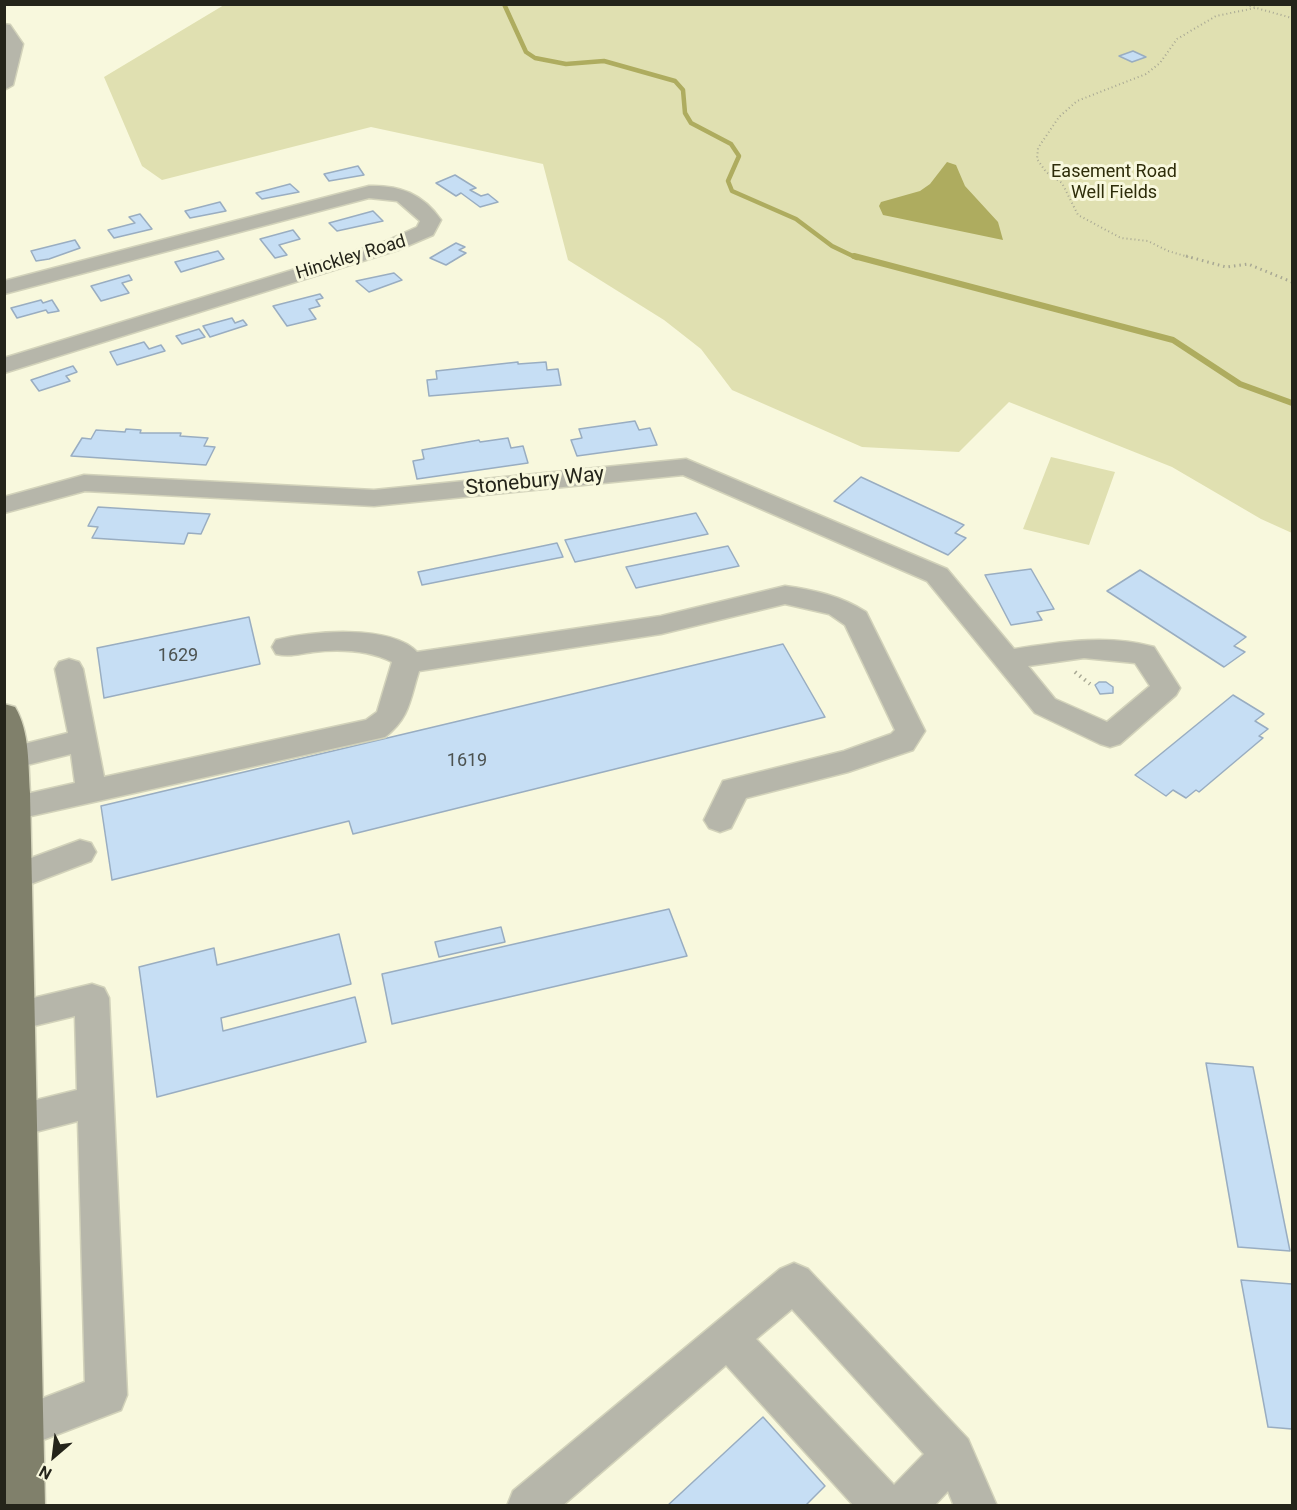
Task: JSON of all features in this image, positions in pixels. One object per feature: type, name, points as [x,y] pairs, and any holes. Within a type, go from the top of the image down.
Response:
[{"type":"main road","points":[[4,715],[11,758],[13,808],[11,887],[17,1016],[11,1122],[12,1337],[22,1427],[21,1506]]},
{"type":"street","points":[[4,29],[14,44],[9,50],[4,85]]},
{"type":"street","name":"Hinckley Road","points":[[4,288],[369,192],[384,191],[405,195],[431,220],[426,231],[392,246],[4,366]]},
{"type":"street","name":"Stonebury Way","points":[[4,505],[84,483],[374,498],[686,467],[937,575],[1007,660],[1045,706],[1110,736],[1166,688],[1144,654],[1083,648],[1007,660]]},
{"type":"street","points":[[407,663],[661,625],[785,595],[811,599],[839,608],[856,619],[910,731],[902,742],[848,761],[734,789],[720,820]]},
{"type":"street","points":[[13,808],[375,729],[390,718],[407,663],[405,656],[395,650],[350,641],[308,643],[286,648]]},
{"type":"street","points":[[69,669],[84,740],[91,791]]},
{"type":"street","points":[[11,758],[84,740]]},
{"type":"street","points":[[11,887],[80,852]]},
{"type":"street","points":[[17,1016],[92,998],[106,1395],[22,1427]]},
{"type":"street","points":[[11,1122],[95,1101]]},
{"type":"street","points":[[528,1506],[794,1282],[953,1454],[976,1506]]},
{"type":"street","points":[[728,1338],[884,1506]]},
{"type":"street","points":[[904,1506],[953,1454]]},
{"type":"path","points":[[1242,4],[1293,18]]},
{"type":"path","points":[[1255,8],[1216,16],[1194,28],[1170,46],[1160,63],[1146,74],[1077,100],[1059,117],[1038,148],[1037,159],[1046,172],[1062,183],[1078,214],[1121,238],[1148,241],[1168,251],[1226,267],[1248,264],[1293,282]]},
{"type":"path","points":[[1068,663],[1083,680],[1090,684]]},
{"type":"green space","name":"Easement Road Well Fields","points":[[224,5],[1292,5],[1292,533],[1261,519],[1172,467],[1009,402],[959,452],[862,447],[732,390],[701,349],[664,320],[568,260],[543,164],[371,127],[162,180],[142,166],[104,77]]},
{"type":"green space","points":[[1051,457],[1115,472],[1089,545],[1023,529]]},
{"type":"shaded area","points":[[947,162],[956,165],[965,186],[998,222],[1003,240],[883,215],[879,206],[881,202],[920,191],[930,184]]},
{"type":"building","points":[[1133,51],[1146,57],[1132,62],[1119,56]]},
{"type":"building","points":[[358,166],[364,175],[329,181],[324,174]]},
{"type":"building","points":[[455,175],[476,188],[470,190],[481,196],[488,194],[498,202],[480,207],[461,193],[456,196],[436,183]]},
{"type":"building","points":[[290,184],[299,192],[262,199],[256,193]]},
{"type":"building","points":[[220,202],[226,211],[190,218],[185,211]]},
{"type":"building","points":[[373,211],[383,221],[337,231],[329,223]]},
{"type":"building","points":[[140,214],[152,229],[114,238],[108,230],[135,223],[129,217]]},
{"type":"building","points":[[293,230],[300,239],[279,245],[287,255],[275,258],[260,239]]},
{"type":"building","points":[[75,240],[80,248],[49,259],[36,261],[31,251]]},
{"type":"building","points":[[456,243],[465,247],[459,250],[466,253],[446,265],[430,258]]},
{"type":"building","points":[[218,251],[224,259],[181,272],[175,262]]},
{"type":"building","points":[[394,273],[402,280],[369,292],[356,281]]},
{"type":"building","points":[[129,275],[132,280],[122,283],[129,293],[101,301],[91,286]]},
{"type":"building","points":[[320,294],[323,298],[316,300],[320,306],[309,309],[316,319],[287,326],[273,306]]},
{"type":"building","points":[[41,300],[43,303],[52,300],[59,311],[48,313],[46,310],[17,318],[11,308]]},
{"type":"building","points":[[232,318],[235,323],[243,320],[247,325],[210,337],[203,326]]},
{"type":"building","points":[[199,329],[205,337],[182,344],[176,336]]},
{"type":"building","points":[[144,342],[149,349],[161,345],[165,351],[117,365],[110,352]]},
{"type":"building","points":[[518,362],[518,364],[546,362],[547,370],[558,369],[561,385],[429,396],[427,380],[437,379],[436,371]]},
{"type":"building","points":[[73,366],[77,372],[66,376],[70,381],[39,391],[31,380]]},
{"type":"building","points":[[635,421],[639,430],[650,428],[657,445],[577,456],[571,440],[582,438],[579,429]]},
{"type":"building","points":[[126,429],[141,430],[140,433],[181,433],[180,436],[208,438],[204,446],[215,447],[206,465],[71,456],[82,438],[91,439],[96,430],[125,432]]},
{"type":"building","points":[[508,438],[511,448],[523,446],[528,463],[417,479],[413,461],[424,459],[422,450],[479,440],[480,442]]},
{"type":"building","points":[[861,477],[964,525],[955,533],[966,538],[948,555],[834,501]]},
{"type":"building","points":[[98,507],[210,514],[201,534],[188,533],[184,544],[92,538],[98,527],[88,526]]},
{"type":"building","points":[[696,513],[708,534],[575,562],[565,540]]},
{"type":"building","points":[[557,543],[563,557],[422,585],[418,572]]},
{"type":"building","points":[[728,546],[739,566],[636,588],[626,567]]},
{"type":"building","points":[[1031,569],[1054,609],[1037,612],[1042,620],[1011,625],[985,575]]},
{"type":"building","points":[[1140,570],[1246,637],[1234,646],[1245,652],[1224,667],[1107,591]]},
{"type":"building","points":[[249,617],[260,664],[104,698],[97,648]]},
{"type":"building","points":[[783,644],[825,717],[353,834],[349,821],[112,880],[101,806]]},
{"type":"building","points":[[1099,682],[1106,682],[1113,687],[1113,693],[1100,694],[1095,685]]},
{"type":"building","points":[[1233,695],[1264,714],[1255,721],[1268,729],[1259,736],[1263,738],[1199,792],[1196,790],[1186,798],[1173,790],[1166,796],[1135,775]]},
{"type":"building","points":[[669,909],[687,956],[392,1024],[382,974]]},
{"type":"building","points":[[501,927],[505,942],[439,957],[435,942]]},
{"type":"building","points":[[339,934],[351,984],[221,1018],[223,1031],[355,997],[366,1042],[157,1097],[139,967],[214,948],[217,965]]},
{"type":"building","points":[[1206,1063],[1253,1067],[1290,1251],[1238,1247]]},
{"type":"building","points":[[1241,1280],[1292,1284],[1292,1429],[1268,1427]]},
{"type":"building","points":[[763,1417],[825,1486],[805,1506],[667,1506]]},
{"type":"waterway","points":[[504,4],[526,52],[535,58],[566,64],[604,61],[675,81],[683,90],[685,113],[691,123],[731,144],[739,156],[728,181],[732,191],[796,219],[832,246],[857,258]]},
{"type":"waterway","points":[[854,256],[1173,340],[1240,384],[1292,403]]}]
